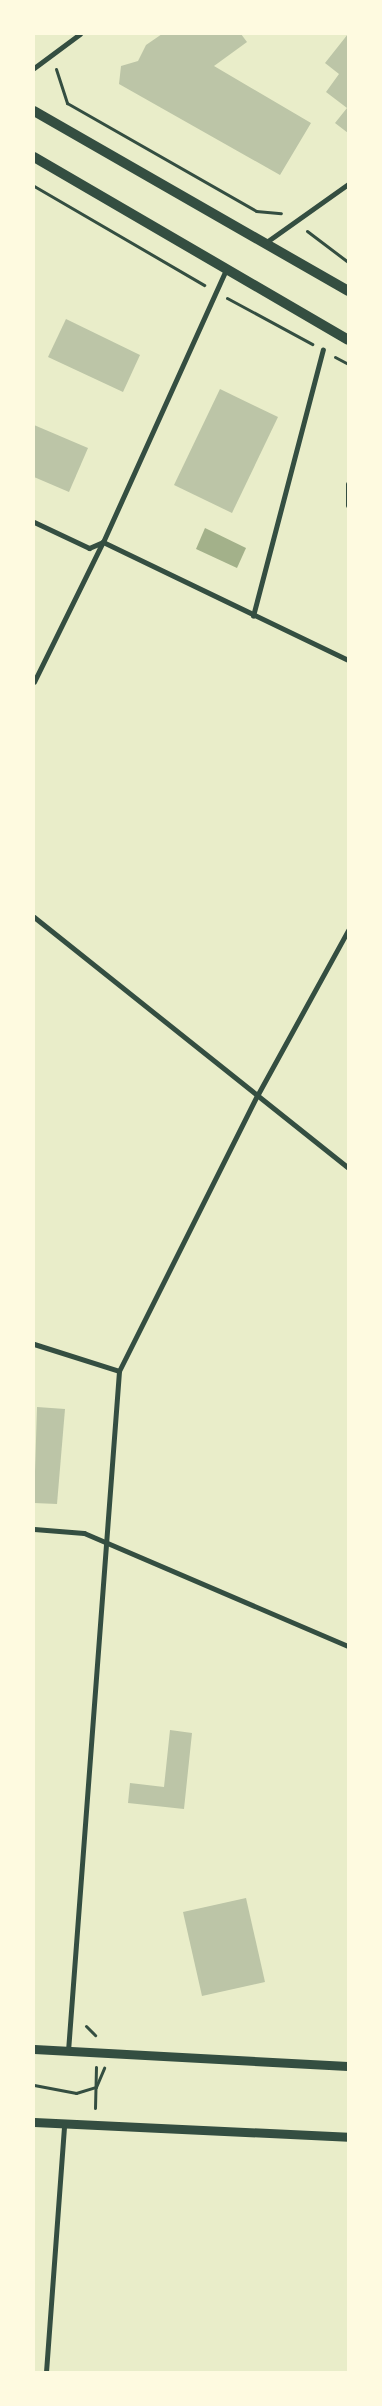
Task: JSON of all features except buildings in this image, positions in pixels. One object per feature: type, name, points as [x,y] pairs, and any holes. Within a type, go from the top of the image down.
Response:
[{"type":"main road","points":[[34,111],[348,291]]},
{"type":"main road","points":[[34,157],[348,340]]},
{"type":"street","points":[[34,68],[80,34]]},
{"type":"street","points":[[265,244],[294,221],[348,184]]},
{"type":"street","points":[[34,682],[103,542],[227,268]]},
{"type":"street","points":[[254,616],[323,350]]},
{"type":"street","points":[[34,522],[89,548],[103,542],[348,660]]},
{"type":"street","points":[[34,917],[258,1094],[348,1168]]},
{"type":"street","points":[[68,2051],[119,1371],[258,1094],[348,930]]},
{"type":"street","points":[[34,1344],[119,1371]]},
{"type":"street","points":[[34,1529],[84,1533],[348,1646]]},
{"type":"street","points":[[34,2049],[348,2066]]},
{"type":"street","points":[[34,2122],[348,2137]]},
{"type":"street","points":[[46,2372],[64,2124]]},
{"type":"lane","points":[[348,484],[348,506]]},
{"type":"path","points":[[47,58],[59,74],[67,103],[256,211],[282,213],[348,262]]},
{"type":"path","points":[[34,186],[216,292],[348,364]]},
{"type":"path","points":[[34,2085],[76,2094],[96,2087],[108,2053]]},
{"type":"shaded area","points":[[205,528],[246,548],[237,568],[196,549]]}]
